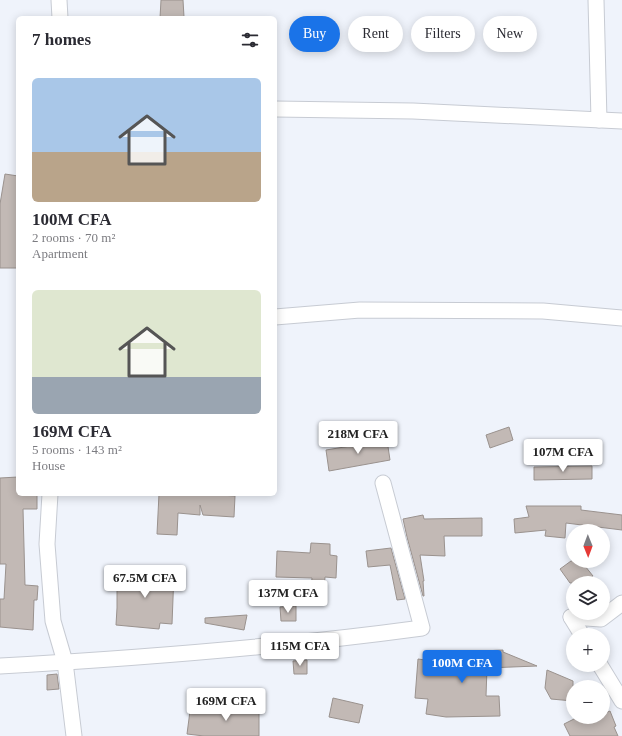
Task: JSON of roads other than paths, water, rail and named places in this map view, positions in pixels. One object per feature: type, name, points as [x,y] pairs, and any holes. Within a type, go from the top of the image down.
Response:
[{"type":"street","points":[[59,0],[60,16]]},
{"type":"street","points":[[596,0],[599,120]]},
{"type":"street","points":[[277,109],[413,111],[622,121]]},
{"type":"street","points":[[277,317],[360,310],[543,311],[622,318]]},
{"type":"street","points":[[0,666],[175,655],[299,643],[422,628],[383,483]]},
{"type":"street","points":[[50,496],[47,544],[53,621],[65,662],[74,736]]},
{"type":"street","points":[[578,628],[571,617],[601,619],[622,603]]},
{"type":"street","points":[[604,672],[622,701]]}]
